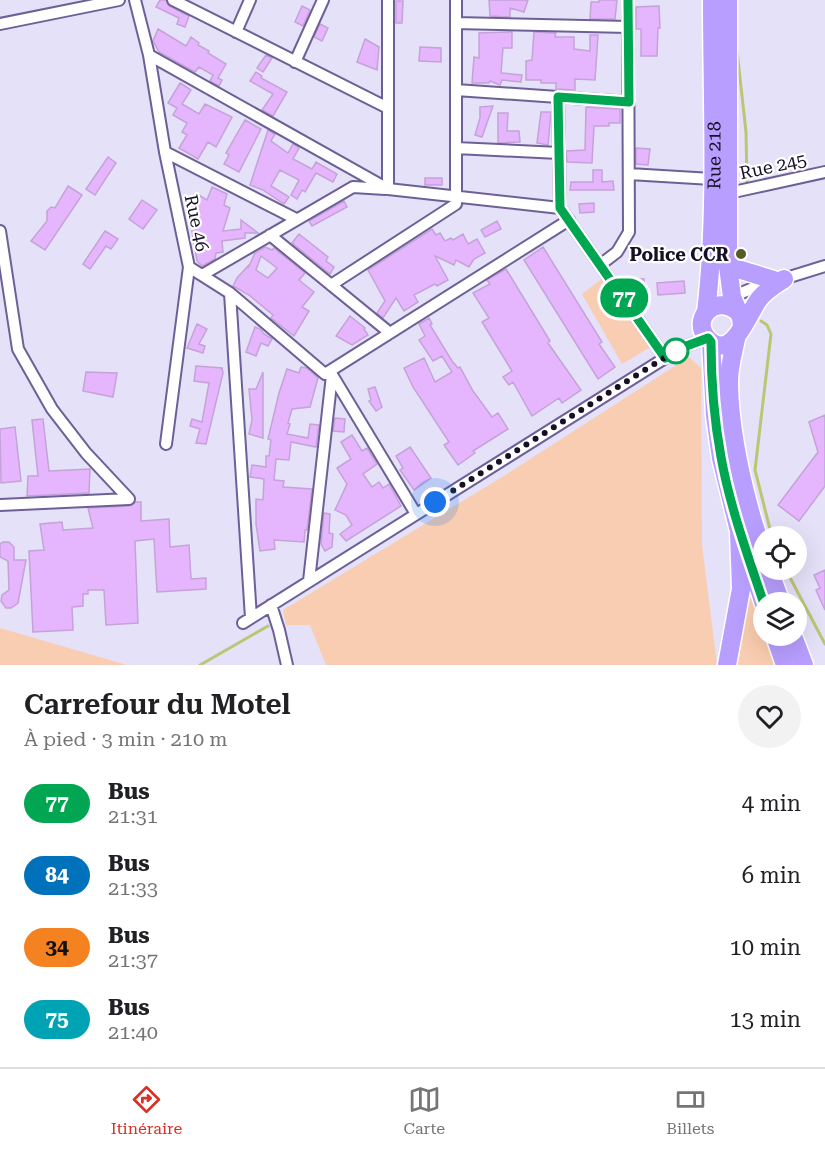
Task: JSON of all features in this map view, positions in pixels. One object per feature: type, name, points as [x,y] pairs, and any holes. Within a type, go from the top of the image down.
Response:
[{"type":"highway","name":"Rue 218","points":[[712,0],[712,179],[708,325],[721,458],[739,531]]},
{"type":"highway","points":[[728,0],[728,266],[737,318],[729,380],[730,415],[756,526]]},
{"type":"highway","points":[[728,266],[781,280]]},
{"type":"highway","points":[[737,318],[731,306],[708,325],[724,345],[737,318],[781,280]]},
{"type":"highway","points":[[739,531],[760,592]]},
{"type":"highway","points":[[728,665],[741,589],[739,531]]},
{"type":"highway","points":[[778,646],[785,665]]},
{"type":"highway","points":[[797,646],[804,665]]},
{"type":"street","points":[[0,24],[119,0]]},
{"type":"street","name":"Rue 46","points":[[135,0],[148,55],[189,267],[202,275],[296,219],[354,188],[388,189],[560,208]]},
{"type":"street","points":[[173,0],[388,108]]},
{"type":"street","points":[[236,32],[250,0]]},
{"type":"street","points":[[295,62],[323,0]]},
{"type":"street","points":[[148,55],[388,189],[388,0]]},
{"type":"street","points":[[332,285],[456,204],[456,0]]},
{"type":"street","points":[[600,265],[617,252],[629,232],[628,0]]},
{"type":"street","points":[[456,23],[628,27]]},
{"type":"street","points":[[456,90],[629,102]]},
{"type":"street","points":[[558,97],[560,208],[665,358]]},
{"type":"street","points":[[456,147],[559,153]]},
{"type":"street","points":[[165,152],[296,219]]},
{"type":"street","name":"Rue 245","points":[[729,193],[825,172]]},
{"type":"street","points":[[629,174],[712,179]]},
{"type":"street","points":[[202,275],[230,293],[325,374],[331,373],[569,220]]},
{"type":"street","points":[[0,231],[3,278],[18,349],[52,410],[86,453],[129,499],[0,504]]},
{"type":"street","points":[[270,235],[390,333]]},
{"type":"street","points":[[737,318],[781,280],[825,266]]},
{"type":"street","points":[[166,444],[189,267]]},
{"type":"street","points":[[230,293],[247,620],[681,348],[708,325]]},
{"type":"street","points":[[331,373],[416,514]]},
{"type":"street","points":[[309,581],[331,373]]},
{"type":"street","points":[[272,605],[287,665]]},
{"type":"shaded area","points":[[603,278],[654,345],[622,364],[582,294]]},
{"type":"shaded area","points":[[689,357],[701,368],[702,545],[717,665],[326,665],[310,625],[286,625],[283,610],[507,474]]},
{"type":"shaded area","points":[[748,584],[753,599],[753,646],[769,646],[776,665],[733,665]]},
{"type":"shaded area","points":[[0,628],[127,665],[0,665]]},
{"type":"building","points":[[160,0],[166,0],[169,6],[189,16],[185,27],[177,24],[179,18],[156,7]]},
{"type":"building","points":[[489,0],[528,0],[524,12],[510,8],[510,17],[490,16]]},
{"type":"building","points":[[599,0],[617,0],[615,19],[590,19],[591,2],[599,2]]},
{"type":"building","points":[[396,1],[403,1],[402,23],[396,23]]},
{"type":"building","points":[[302,6],[310,10],[303,26],[295,22]]},
{"type":"building","points":[[659,6],[660,28],[658,28],[657,56],[641,56],[641,29],[636,29],[636,7]]},
{"type":"building","points":[[320,24],[328,28],[322,41],[314,37]]},
{"type":"building","points":[[158,29],[186,46],[191,37],[199,43],[198,45],[209,51],[208,53],[226,64],[218,78],[222,80],[219,86],[210,81],[213,75],[199,67],[195,72],[159,52],[153,41]]},
{"type":"building","points":[[512,32],[512,48],[503,48],[501,73],[522,75],[521,82],[502,80],[500,85],[490,81],[489,83],[472,83],[474,57],[479,58],[479,33]]},
{"type":"building","points":[[534,32],[556,33],[555,37],[574,37],[574,49],[590,51],[590,35],[598,35],[595,80],[575,79],[575,90],[556,89],[556,83],[526,80],[526,61],[532,60]]},
{"type":"building","points":[[365,39],[379,47],[377,70],[357,62]]},
{"type":"building","points":[[420,47],[441,48],[441,62],[419,61]]},
{"type":"building","points":[[266,55],[272,58],[263,72],[257,68]]},
{"type":"building","points":[[256,72],[262,76],[261,78],[287,92],[273,116],[262,110],[273,94],[250,81]]},
{"type":"building","points":[[180,83],[191,90],[182,104],[199,114],[205,104],[232,117],[216,147],[208,142],[198,159],[179,148],[187,135],[182,132],[187,123],[173,115],[177,108],[168,103]]},
{"type":"building","points":[[493,106],[482,137],[475,135],[480,118],[480,107]]},
{"type":"building","points":[[586,107],[620,109],[620,123],[594,126],[592,163],[567,162],[566,151],[585,150]]},
{"type":"building","points":[[541,112],[551,112],[548,145],[537,143]]},
{"type":"building","points":[[498,113],[508,113],[507,131],[519,131],[520,142],[498,143]]},
{"type":"building","points":[[245,120],[261,129],[239,172],[224,164],[229,155],[226,153]]},
{"type":"building","points":[[268,130],[275,134],[271,141],[288,153],[293,144],[299,148],[293,159],[312,169],[316,162],[337,174],[333,182],[316,173],[305,192],[302,190],[297,199],[291,195],[299,180],[280,170],[271,186],[289,197],[284,204],[263,190],[250,185]]},
{"type":"building","points":[[636,148],[650,149],[648,165],[636,164]]},
{"type":"building","points":[[108,157],[116,163],[95,195],[86,189]]},
{"type":"building","points":[[593,170],[602,170],[602,182],[613,181],[614,190],[570,190],[571,182],[593,182]]},
{"type":"building","points":[[425,178],[442,178],[442,185],[425,185]]},
{"type":"building","points":[[68,186],[82,195],[45,250],[31,241],[47,221],[47,211],[51,207],[55,208]]},
{"type":"building","points":[[212,187],[227,194],[224,205],[230,208],[223,231],[241,229],[241,220],[258,233],[245,233],[245,238],[222,241],[223,252],[216,253],[215,259],[202,266],[197,261],[192,231],[195,231],[197,220],[188,215],[199,195],[207,200]]},
{"type":"building","points":[[142,200],[157,210],[143,229],[129,219]]},
{"type":"building","points":[[344,201],[347,207],[312,226],[309,221]]},
{"type":"building","points":[[594,203],[594,212],[580,213],[579,204]]},
{"type":"building","points":[[497,221],[501,229],[485,237],[481,230]]},
{"type":"building","points":[[432,229],[436,235],[440,233],[445,241],[451,238],[453,240],[463,234],[468,244],[477,239],[485,253],[474,259],[469,267],[456,260],[454,265],[435,256],[448,280],[414,295],[418,302],[404,311],[396,298],[383,318],[377,313],[385,301],[368,270]]},
{"type":"building","points":[[105,231],[118,239],[111,249],[106,246],[90,269],[83,264]]},
{"type":"building","points":[[299,234],[328,257],[326,261],[334,267],[330,274],[292,243]]},
{"type":"building","points":[[265,247],[272,250],[274,248],[305,273],[299,280],[314,292],[302,307],[309,311],[294,336],[271,318],[273,315],[249,295],[233,286],[237,278],[248,266],[248,268],[255,253]],"holes":[[[261,256],[277,268],[268,278],[256,270]]]},
{"type":"building","points":[[543,247],[602,342],[599,344],[615,367],[598,379],[524,260]]},
{"type":"building","points":[[506,269],[550,341],[548,343],[581,390],[562,403],[559,398],[532,416],[513,382],[509,385],[503,377],[512,371],[482,322],[489,318],[473,293],[490,284],[487,280]]},
{"type":"building","points":[[627,279],[644,279],[644,295],[630,295]]},
{"type":"building","points":[[684,281],[685,293],[658,295],[657,283]]},
{"type":"building","points":[[350,316],[365,328],[368,335],[352,345],[336,336]]},
{"type":"building","points":[[429,318],[432,324],[430,325],[452,361],[458,368],[460,367],[473,391],[492,417],[498,413],[508,429],[473,451],[475,453],[458,465],[444,445],[449,442],[413,387],[404,368],[424,358],[435,382],[452,372],[442,356],[433,361],[419,340],[425,336],[419,324]]},
{"type":"building","points":[[197,324],[207,329],[199,344],[205,346],[203,353],[187,348]]},
{"type":"building","points":[[255,327],[272,339],[268,346],[261,343],[256,356],[246,352]]},
{"type":"building","points":[[196,366],[222,368],[223,373],[206,444],[196,443],[200,429],[190,426],[192,419],[202,422],[209,383],[194,381]]},
{"type":"building","points":[[301,367],[307,368],[318,378],[310,407],[292,409],[287,434],[308,438],[310,424],[319,425],[316,447],[291,442],[289,460],[276,459],[274,480],[284,481],[283,487],[312,489],[307,530],[305,530],[304,542],[274,540],[275,549],[260,551],[256,524],[256,499],[263,500],[264,479],[250,477],[252,465],[266,467],[266,456],[269,456],[271,440],[268,439],[287,369],[299,373]]},
{"type":"building","points":[[86,372],[117,373],[113,397],[83,391]]},
{"type":"building","points":[[263,372],[263,438],[249,434],[252,420],[249,389],[256,389]]},
{"type":"building","points":[[375,387],[382,407],[376,411],[369,401],[371,400],[368,389]]},
{"type":"building","points":[[825,415],[825,486],[799,521],[778,505],[818,452],[809,422]]},
{"type":"building","points":[[335,418],[345,419],[344,432],[333,431]]},
{"type":"building","points":[[43,419],[49,471],[90,469],[89,493],[27,496],[28,476],[38,476],[32,420]]},
{"type":"building","points":[[15,427],[21,481],[1,483],[0,429]]},
{"type":"building","points":[[352,435],[362,451],[367,448],[377,464],[363,474],[372,487],[379,482],[383,488],[389,484],[401,506],[346,541],[340,534],[352,525],[346,515],[335,510],[347,484],[337,468],[351,459],[341,442]]},
{"type":"building","points":[[410,447],[431,478],[414,490],[400,470],[403,468],[396,456]]},
{"type":"building","points":[[141,502],[141,521],[169,519],[170,547],[189,545],[191,579],[206,578],[206,589],[157,592],[154,539],[135,541],[138,623],[106,625],[104,590],[88,590],[88,594],[83,594],[83,606],[72,607],[73,630],[33,632],[29,551],[44,550],[40,524],[62,522],[63,530],[93,528],[88,508],[129,506]]},
{"type":"building","points":[[324,513],[330,514],[329,533],[333,534],[332,547],[325,551],[321,544]]},
{"type":"building","points":[[9,542],[14,547],[14,560],[26,560],[18,603],[11,608],[6,608],[1,601],[2,595],[9,590],[8,561],[0,557],[0,544]]},
{"type":"building","points":[[825,570],[825,610],[816,590],[820,588],[814,575]]},
{"type":"waterway","points":[[737,51],[746,132],[747,184]]},
{"type":"waterway","points":[[761,321],[767,325],[771,334],[755,470],[769,526]]},
{"type":"waterway","points":[[791,580],[825,644]]},
{"type":"waterway","points":[[200,665],[268,626]]},
{"type":"bus line","name":"77","points":[[628,0],[629,102],[558,97],[560,208],[665,358],[681,348],[708,338],[711,342],[715,415],[721,458],[739,531],[760,592]]},
{"type":"place","name":"Police CCR","points":[[741,254]]},
{"type":"route","points":[[435,502],[678,349],[676,351]]}]
